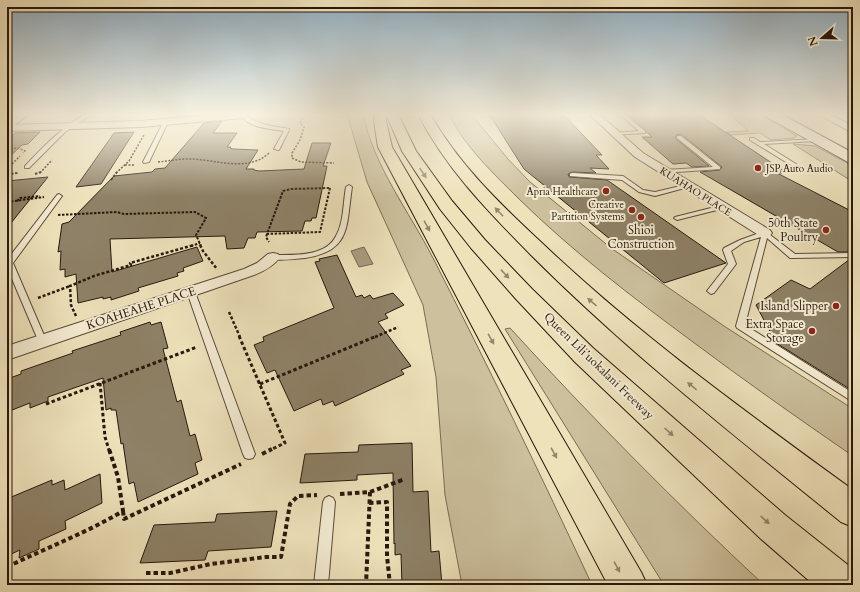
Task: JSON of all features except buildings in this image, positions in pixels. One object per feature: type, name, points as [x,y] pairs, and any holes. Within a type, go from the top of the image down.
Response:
[{"type":"highway","points":[[384,142],[385,146],[628,585]]},
{"type":"highway","name":"Queen Liliʻuokalani Freeway","points":[[404,142],[408,151],[446,205],[478,244],[524,294],[584,355],[773,527],[843,585]]},
{"type":"highway","points":[[440,142],[451,158],[497,210],[587,297],[722,411],[853,510]]},
{"type":"highway","points":[[722,411],[853,493]]},
{"type":"main road","points":[[821,142],[853,159]]},
{"type":"street","name":"KUAHAO PLACE","points":[[623,142],[639,155],[665,172],[765,233]]},
{"type":"street","name":"KOAHEAHE PLACE","points":[[7,353],[42,340],[249,272],[262,266],[271,250]]},
{"type":"lane","points":[[27,167],[52,142]]},
{"type":"lane","points":[[146,162],[156,142]]},
{"type":"lane","points":[[274,150],[279,142]]},
{"type":"lane","points":[[665,172],[718,168],[685,142]]},
{"type":"lane","points":[[756,142],[794,165]]},
{"type":"lane","points":[[760,144],[794,142]]},
{"type":"lane","points":[[572,175],[623,178],[641,191],[656,194],[689,186]]},
{"type":"lane","points":[[271,250],[308,256],[335,244],[341,235],[349,187]]},
{"type":"lane","points":[[42,340],[9,263],[59,196]]},
{"type":"lane","points":[[677,218],[723,207]]},
{"type":"lane","points":[[765,233],[793,256],[853,255]]},
{"type":"lane","points":[[711,291],[732,264],[727,250],[742,241],[765,233]]},
{"type":"lane","points":[[765,233],[740,326],[853,398]]},
{"type":"lane","points":[[191,292],[250,457]]},
{"type":"lane","points":[[321,585],[329,502]]},
{"type":"path","points":[[111,180],[129,161],[140,142]]},
{"type":"path","points":[[300,142],[292,153],[292,158],[301,162],[334,163]]},
{"type":"path","points":[[7,149],[18,148],[25,151],[7,169]]},
{"type":"path","points":[[165,161],[189,159],[229,163],[248,163],[263,159],[274,150]]},
{"type":"path","points":[[267,234],[320,232],[330,188],[291,189],[283,191],[267,234],[266,237],[271,250]]},
{"type":"path","points":[[17,201],[20,198],[46,196]]},
{"type":"path","points":[[7,202],[36,199]]},
{"type":"path","points":[[53,215],[116,212],[124,214],[195,212],[206,218],[196,235],[203,251],[220,273]]},
{"type":"path","points":[[39,298],[94,276],[131,266],[130,263],[200,243]]},
{"type":"path","points":[[70,286],[71,304],[77,318]]},
{"type":"path","points":[[100,383],[105,437],[118,477],[124,519],[250,457],[285,443],[229,312]]},
{"type":"path","points":[[260,384],[398,327]]},
{"type":"path","points":[[46,404],[197,347]]},
{"type":"path","points":[[370,492],[405,479]]},
{"type":"path","points":[[369,503],[387,502],[387,556],[390,585]]},
{"type":"path","points":[[7,567],[54,544],[94,528],[123,511]]},
{"type":"path","points":[[146,573],[177,573],[208,565],[270,556],[281,557]]},
{"type":"shaded area","points":[[355,142],[371,142],[393,188],[424,240],[534,462],[592,585],[462,585],[445,495],[436,377],[423,305],[367,182]]},
{"type":"shaded area","points":[[466,142],[494,142],[529,181],[611,248],[724,326],[853,409],[853,456],[772,400],[625,291],[539,218],[489,169]]},
{"type":"shaded area","points":[[793,144],[815,146],[853,166],[853,182]]},
{"type":"shaded area","points":[[364,247],[373,264],[359,267],[351,251]]},
{"type":"shaded area","points":[[510,328],[634,459],[764,585],[664,585],[505,329]]},
{"type":"place","name":"JSP Auto Audio","points":[[758,168]]},
{"type":"place","name":"Apria Healthcare","points":[[606,191]]},
{"type":"place","name":"Creative Partition Systems","points":[[632,210]]},
{"type":"place","name":"Shioi Construction","points":[[641,217]]},
{"type":"place","name":"50th State Poultry","points":[[826,230]]},
{"type":"place","name":"Island Slipper","points":[[836,306]]},
{"type":"place","name":"Extra Space Storage","points":[[812,331]]}]
